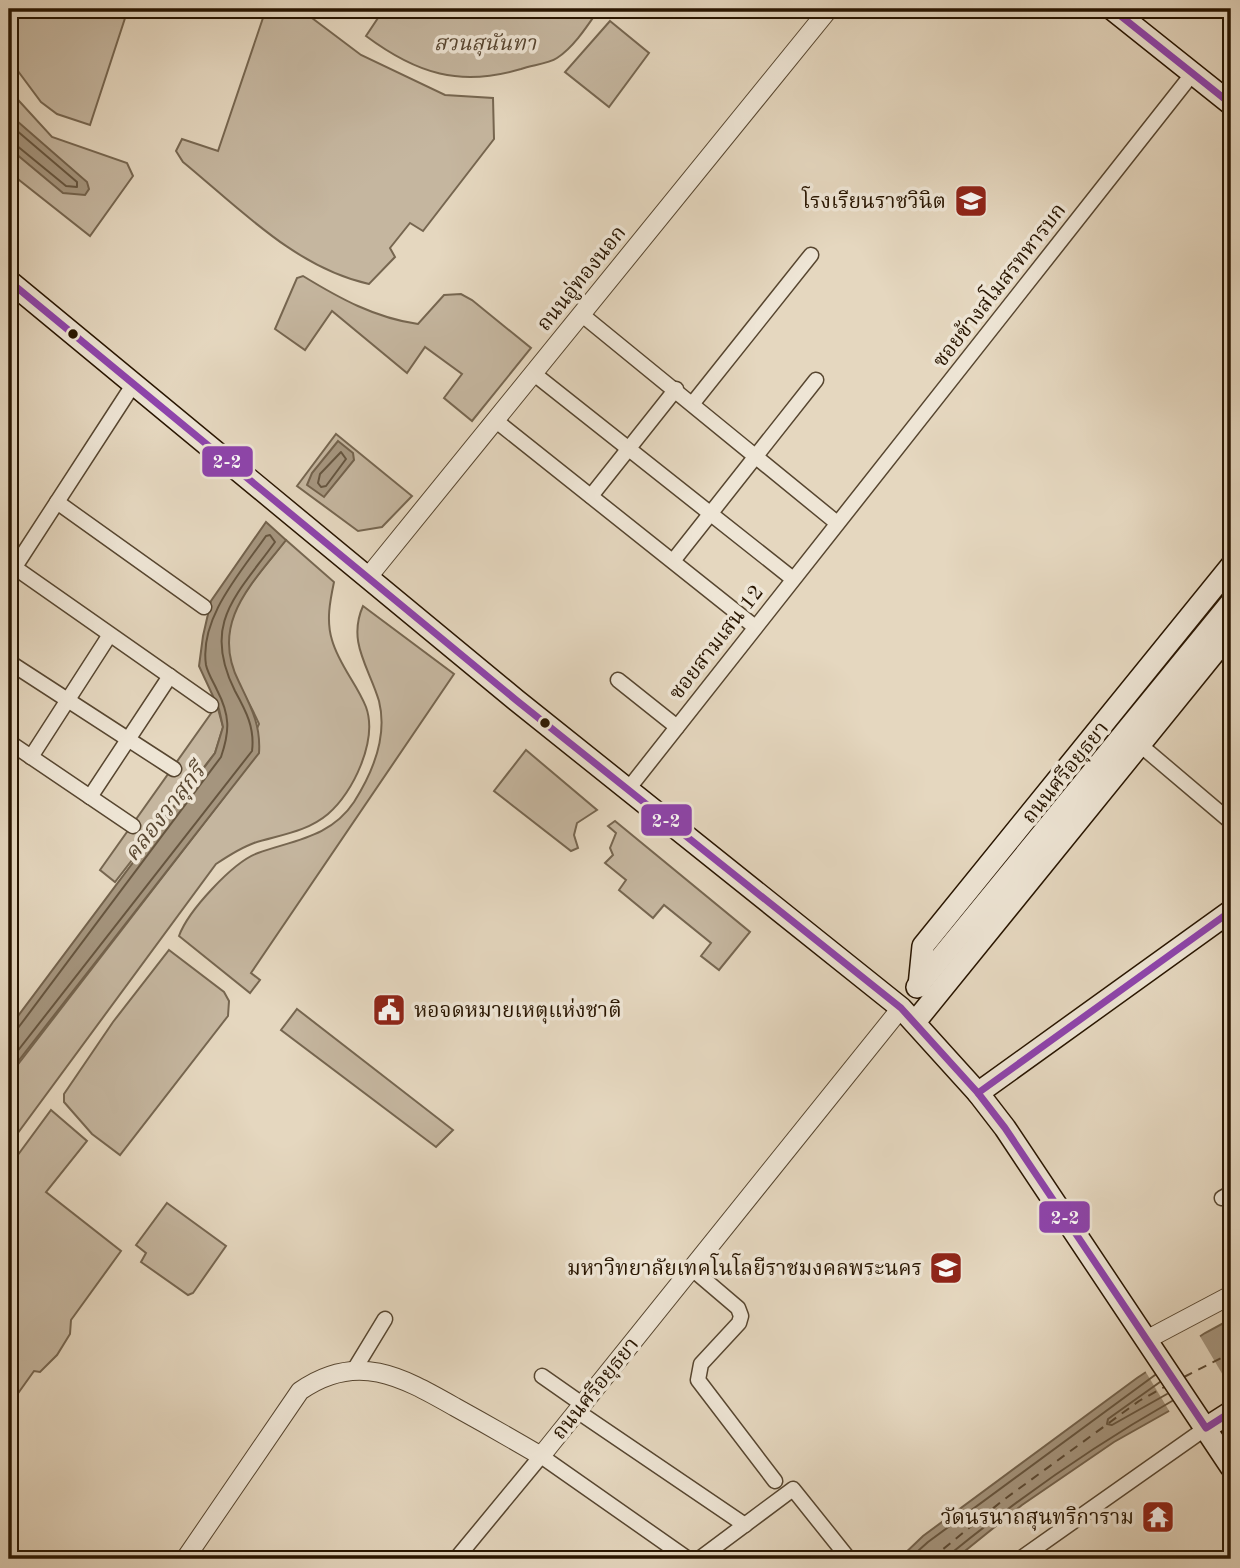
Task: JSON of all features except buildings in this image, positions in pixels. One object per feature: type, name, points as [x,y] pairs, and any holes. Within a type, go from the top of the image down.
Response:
[{"type":"main road","points":[[1112,9],[1231,104]]},
{"type":"main road","points":[[9,281],[516,700],[629,788],[908,1015],[978,1093],[1031,1166],[1231,1467]]},
{"type":"main road","name":"ถนนศรีอยุธยา","points":[[908,1015],[919,986],[923,946],[1231,566]]},
{"type":"main road","points":[[1216,585],[1229,615]]},
{"type":"main road","name":"ถนนศรีอยุธยา","points":[[1085,797],[1100,766],[1150,703],[1229,615]]},
{"type":"main road","name":"ถนนศรีอยุธยา","points":[[908,1015],[1085,797],[1139,744],[1229,615]]},
{"type":"main road","points":[[1132,689],[1150,703]]},
{"type":"main road","points":[[1081,752],[1100,766]]},
{"type":"main road","name":"ถนนศรีอยุธยา","points":[[919,986],[1022,876]]},
{"type":"main road","points":[[978,1093],[1231,911]]},
{"type":"main road","points":[[1201,1421],[1231,1412]]},
{"type":"street","name":"ถนนอู่ทองนอก","points":[[368,577],[829,9]]},
{"type":"street","name":"ซอยข้างสโมสรทหารบก","points":[[837,523],[1192,73]]},
{"type":"street","points":[[693,403],[811,255]]},
{"type":"street","points":[[581,314],[837,523]]},
{"type":"street","points":[[533,373],[793,579]]},
{"type":"street","points":[[673,561],[816,380]]},
{"type":"street","points":[[133,385],[11,572],[211,705]]},
{"type":"street","points":[[591,496],[676,389]]},
{"type":"street","points":[[495,420],[755,627]]},
{"type":"street","points":[[57,502],[204,607]]},
{"type":"street","name":"ซอยสามเสน 12","points":[[629,788],[837,523]]},
{"type":"street","points":[[31,757],[109,636]]},
{"type":"street","points":[[9,662],[174,769]]},
{"type":"street","points":[[90,797],[170,676]]},
{"type":"street","points":[[618,680],[677,727]]},
{"type":"street","points":[[9,742],[133,825]]},
{"type":"street","points":[[1139,744],[1231,822]]},
{"type":"street","name":"ถนนศรีอยุธยา","points":[[185,1559],[300,1391],[320,1377],[354,1370],[383,1373],[413,1383],[541,1456],[691,1268],[908,1015]]},
{"type":"street","points":[[691,1268],[737,1308],[741,1316],[739,1323],[701,1364],[698,1380],[775,1481]]},
{"type":"street","points":[[1151,1347],[1231,1295]]},
{"type":"street","points":[[354,1370],[385,1320]]},
{"type":"street","points":[[542,1376],[580,1408],[745,1525]]},
{"type":"street","points":[[1020,1559],[1201,1421]]},
{"type":"street","points":[[456,1559],[541,1456],[688,1559]]},
{"type":"street","points":[[699,1559],[793,1489],[849,1559]]},
{"type":"green space","points":[[9,9],[128,9],[90,125],[57,114],[41,102],[9,59]]},
{"type":"green space","points":[[266,9],[300,9],[361,55],[445,95],[493,98],[494,139],[423,231],[410,223],[390,248],[395,257],[369,284],[317,265],[293,250],[225,198],[183,162],[176,151],[182,139],[218,151]]},
{"type":"green space","name":"สวนสุนันทา","points":[[384,9],[599,9],[575,42],[557,58],[478,77],[440,74],[421,68],[403,60],[366,36]]},
{"type":"green space","points":[[610,21],[649,53],[609,107],[565,72]]},
{"type":"green space","points":[[9,90],[52,137],[127,163],[133,176],[90,236],[9,172]]},
{"type":"green space","points":[[303,276],[358,306],[387,317],[418,324],[444,295],[461,294],[531,348],[472,421],[444,398],[462,374],[425,347],[407,373],[332,311],[305,350],[275,329],[297,278]]},
{"type":"green space","points":[[336,434],[412,496],[382,527],[358,531],[297,486]]},
{"type":"green space","points":[[286,540],[334,582],[330,604],[330,633],[339,658],[366,707],[369,720],[369,735],[361,765],[346,793],[320,820],[302,829],[249,845],[216,864],[9,1145],[9,1076],[225,796],[259,724],[229,659],[229,626],[244,595]]},
{"type":"green space","points":[[363,606],[454,674],[251,973],[260,980],[250,993],[179,936],[201,901],[236,866],[258,853],[323,830],[345,814],[361,791],[377,754],[382,728],[379,701],[358,643],[357,631]]},
{"type":"green space","points":[[217,705],[223,727],[215,753],[115,882],[100,870]]},
{"type":"green space","points":[[526,750],[597,810],[577,823],[574,835],[578,848],[571,851],[494,791]]},
{"type":"green space","points":[[615,821],[750,932],[719,970],[701,956],[711,943],[664,905],[653,918],[619,890],[626,880],[605,863],[613,855],[610,848],[616,833],[608,826]]},
{"type":"green space","points":[[169,950],[224,992],[229,1001],[228,1016],[120,1155],[92,1134],[64,1102],[64,1094],[113,1022]]},
{"type":"green space","points":[[297,1009],[453,1130],[436,1147],[281,1030]]},
{"type":"green space","points":[[51,1110],[87,1141],[46,1192],[121,1251],[71,1320],[70,1334],[57,1355],[40,1372],[34,1371],[9,1406],[9,1167]]},
{"type":"green space","points":[[167,1203],[226,1246],[193,1293],[188,1295],[141,1262],[146,1253],[136,1245]]},
{"type":"water","points":[[9,114],[87,182],[89,189],[85,195],[63,193],[9,148]]},
{"type":"water","points":[[338,441],[353,453],[354,460],[324,497],[307,485],[312,473]]},
{"type":"water","name":"คลองวาสุกรี","points":[[266,522],[286,540],[248,589],[232,623],[229,641],[231,661],[257,725],[259,753],[9,1073],[9,1028],[215,753],[223,727],[219,709],[199,666],[203,636],[211,601]]},
{"type":"water","points":[[1231,1319],[1231,1376],[1114,1442],[1022,1505],[955,1559],[899,1559],[923,1536],[1137,1378]]},
{"type":"pier","points":[[1198,1333],[1227,1382],[1171,1414],[1144,1369]]},
{"type":"ferry route","points":[[1184,1377],[1231,1353]]},
{"type":"ferry route","points":[[931,1559],[1002,1501],[1139,1401],[1166,1386]]},
{"type":"transit line","name":"2-2","points":[[1112,9],[1231,104]]},
{"type":"transit line","name":"2-2","points":[[9,281],[516,700],[901,1008],[978,1093],[1005,1128],[1206,1428],[1231,1412]]},
{"type":"transit line","name":"2-2","points":[[978,1093],[1231,911]]},
{"type":"place","name":"โรงเรียนราชวินิต","points":[[971,201]]},
{"type":"place","name":"หอจดหมายเหตุแห่งชาติ","points":[[389,1010]]},
{"type":"place","name":"มหาวิทยาลัยเทคโนโลยีราชมงคลพระนคร","points":[[946,1268]]},
{"type":"place","name":"วัดนรนาถสุนทริการาม","points":[[1158,1517]]}]
